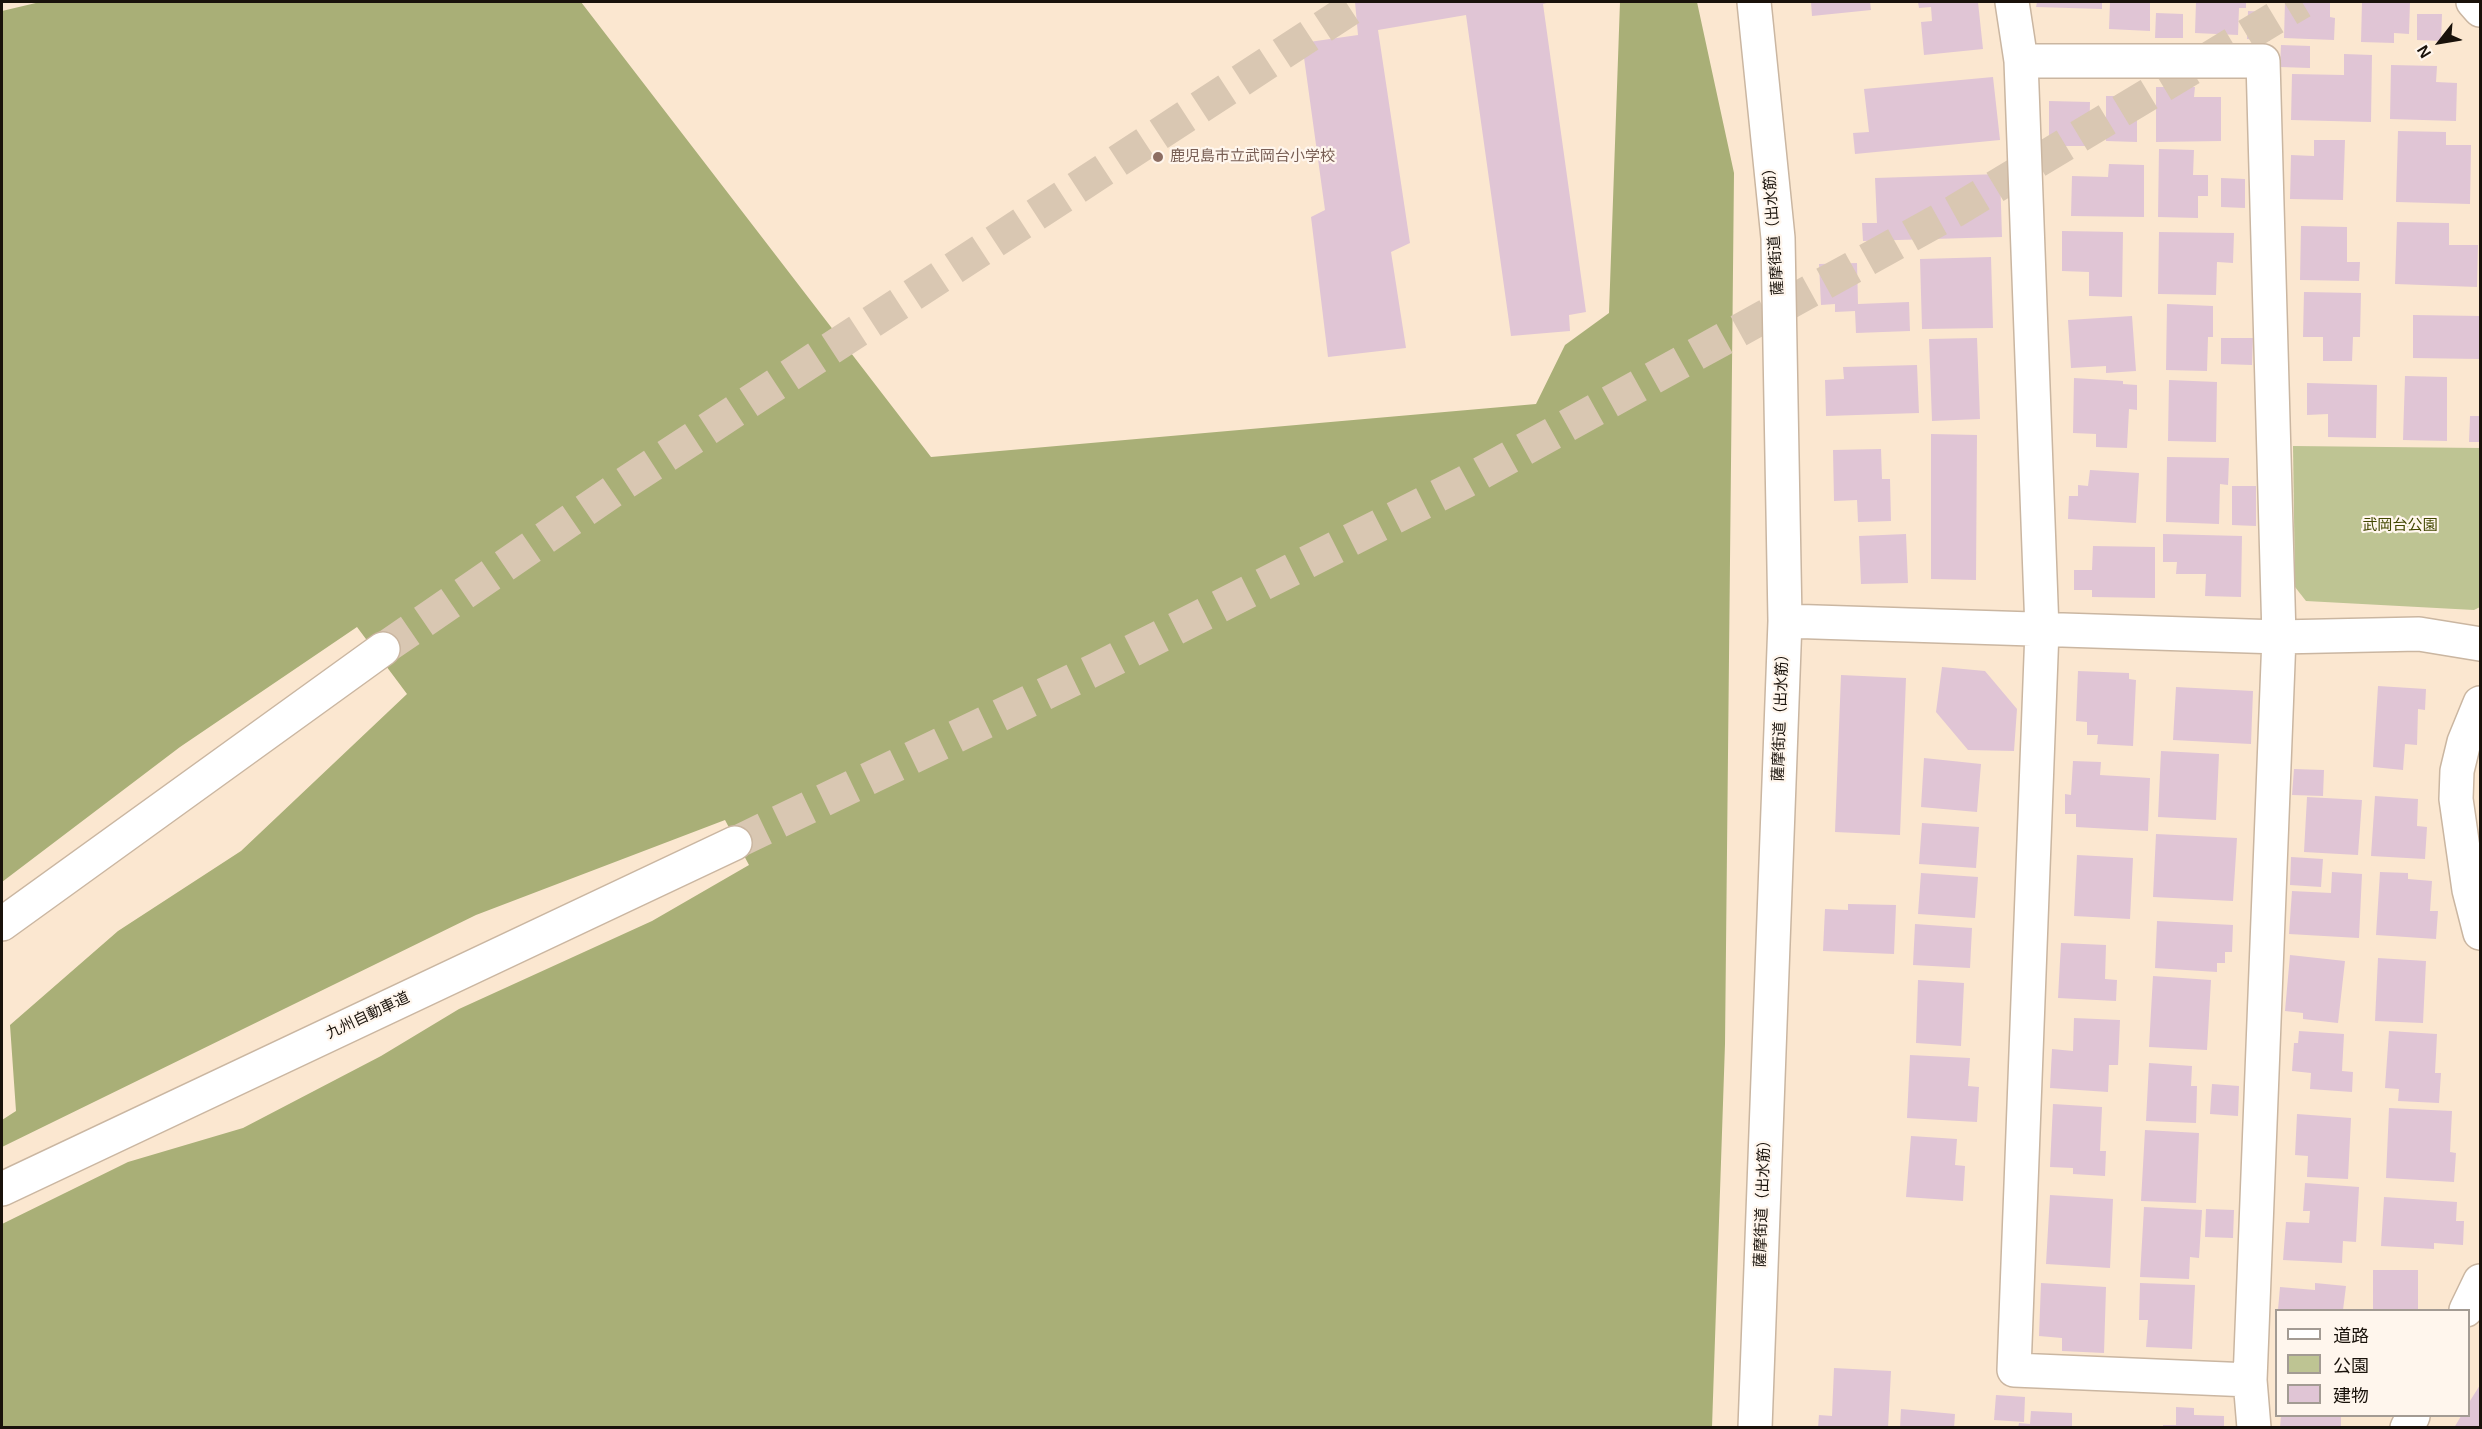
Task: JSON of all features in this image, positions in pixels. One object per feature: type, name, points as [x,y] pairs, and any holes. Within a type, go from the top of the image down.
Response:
[{"type":"main road","name":"薩摩街道（出水筋）","points":[[1754,2],[1778,238],[1785,621],[1755,1428]]},
{"type":"main road","points":[[2012,2],[2021,61],[2042,630],[2014,1370],[2250,1380]]},
{"type":"main road","points":[[2473,2],[2481,10]]},
{"type":"main road","points":[[2021,61],[2263,61],[2279,637],[2250,1380],[2253,1428]]},
{"type":"main road","points":[[1785,621],[2279,637],[2419,634],[2481,644]]},
{"type":"main road","points":[[2,924],[383,649]]},
{"type":"main road","points":[[2481,703],[2464,742],[2457,771],[2456,799],[2469,890],[2481,933]]},
{"type":"main road","name":"九州自動車道","points":[[2,1189],[735,843]]},
{"type":"main road","points":[[2467,1309],[2481,1281]]},
{"type":"green space","points":[[40,2],[581,2],[931,457],[1536,404],[1565,345],[1609,313],[1620,2],[1697,2],[1734,173],[1725,1044],[1712,1427],[2,1427],[2,1224],[128,1162],[243,1128],[381,1056],[459,1009],[652,921],[749,865],[725,820],[476,915],[2,1147],[2,1120],[16,1111],[10,1025],[118,931],[241,851],[407,694],[357,627],[180,747],[2,882],[2,11]]},
{"type":"green space","name":"武岡台公園","points":[[2293,446],[2480,448],[2480,607],[2474,610],[2306,601],[2295,587]]},
{"type":"building","points":[[1355,2],[1550,2],[1543,4],[1586,312],[1569,315],[1570,331],[1511,336],[1466,15],[1378,30],[1410,243],[1391,252],[1406,348],[1328,357],[1311,217],[1325,210],[1302,43],[1358,35]]},
{"type":"building","points":[[1811,2],[1870,2],[1871,10],[1812,16]]},
{"type":"building","points":[[1918,2],[1978,2],[1983,49],[1924,55],[1921,22],[1932,21],[1931,7],[1919,8]]},
{"type":"building","points":[[2037,2],[2102,2],[2102,9],[2036,7]]},
{"type":"building","points":[[2110,2],[2150,2],[2150,31],[2109,29]]},
{"type":"building","points":[[2196,2],[2246,2],[2246,8],[2239,8],[2238,35],[2195,33]]},
{"type":"building","points":[[2285,2],[2330,2],[2330,17],[2335,18],[2334,40],[2284,38]]},
{"type":"building","points":[[2362,2],[2410,2],[2409,34],[2394,33],[2394,43],[2361,42]]},
{"type":"building","points":[[2248,11],[2271,12],[2270,41],[2247,39]]},
{"type":"building","points":[[2156,13],[2183,14],[2183,38],[2155,38]]},
{"type":"building","points":[[2417,14],[2442,14],[2441,41],[2417,40]]},
{"type":"building","points":[[2281,45],[2310,46],[2310,68],[2280,67]]},
{"type":"building","points":[[2344,54],[2372,55],[2371,122],[2291,120],[2292,74],[2344,75]]},
{"type":"building","points":[[2391,65],[2437,66],[2436,82],[2457,83],[2456,121],[2390,119]]},
{"type":"building","points":[[1993,77],[2000,140],[1855,154],[1853,133],[1869,132],[1864,89]]},
{"type":"building","points":[[2156,87],[2195,87],[2194,97],[2221,97],[2221,141],[2156,142]]},
{"type":"building","points":[[2106,96],[2137,96],[2137,142],[2106,141]]},
{"type":"building","points":[[2049,101],[2090,102],[2089,146],[2049,146]]},
{"type":"building","points":[[2398,131],[2446,132],[2446,145],[2471,145],[2470,204],[2396,202]]},
{"type":"building","points":[[2314,140],[2345,140],[2343,200],[2290,199],[2291,155],[2314,156]]},
{"type":"building","points":[[2159,149],[2194,150],[2193,175],[2208,175],[2208,196],[2198,196],[2198,218],[2158,217]]},
{"type":"building","points":[[2109,164],[2144,165],[2144,217],[2071,216],[2072,176],[2108,177]]},
{"type":"building","points":[[2000,174],[2002,237],[1863,241],[1862,223],[1877,223],[1875,178]]},
{"type":"building","points":[[2221,178],[2245,179],[2245,208],[2221,207]]},
{"type":"building","points":[[2397,222],[2449,223],[2449,245],[2478,245],[2477,287],[2395,284]]},
{"type":"building","points":[[2301,226],[2347,227],[2347,262],[2360,262],[2359,281],[2300,280]]},
{"type":"building","points":[[2062,231],[2123,232],[2122,297],[2089,296],[2089,272],[2062,271]]},
{"type":"building","points":[[2159,232],[2234,233],[2233,263],[2217,262],[2216,295],[2158,294]]},
{"type":"building","points":[[1991,257],[1993,328],[1922,329],[1920,259]]},
{"type":"building","points":[[1857,263],[1858,304],[1909,302],[1910,331],[1856,333],[1855,311],[1835,312],[1835,304],[1821,305],[1819,264]]},
{"type":"building","points":[[2304,292],[2361,293],[2360,337],[2353,337],[2352,361],[2323,361],[2323,337],[2303,337]]},
{"type":"building","points":[[2167,304],[2213,306],[2213,337],[2208,337],[2207,371],[2166,370]]},
{"type":"building","points":[[2413,315],[2480,316],[2480,359],[2413,358]]},
{"type":"building","points":[[2132,316],[2136,371],[2106,373],[2106,366],[2071,368],[2068,320]]},
{"type":"building","points":[[1977,338],[1980,419],[1932,421],[1929,339]]},
{"type":"building","points":[[2221,338],[2253,338],[2252,365],[2221,364]]},
{"type":"building","points":[[1917,365],[1919,413],[1826,416],[1825,380],[1844,379],[1843,367]]},
{"type":"building","points":[[2405,376],[2447,377],[2447,441],[2403,440]]},
{"type":"building","points":[[2074,378],[2123,381],[2123,384],[2137,385],[2137,410],[2129,409],[2127,448],[2096,447],[2096,434],[2073,433]]},
{"type":"building","points":[[2169,380],[2217,382],[2216,442],[2168,441]]},
{"type":"building","points":[[2307,383],[2377,385],[2376,438],[2328,437],[2328,414],[2307,415]]},
{"type":"building","points":[[2470,416],[2480,416],[2480,442],[2469,442]]},
{"type":"building","points":[[1931,434],[1977,435],[1976,580],[1931,579]]},
{"type":"building","points":[[1881,449],[1882,479],[1890,479],[1891,521],[1858,522],[1857,500],[1834,501],[1833,450]]},
{"type":"building","points":[[2167,457],[2229,458],[2228,485],[2220,484],[2219,524],[2166,522]]},
{"type":"building","points":[[2090,470],[2139,473],[2136,523],[2068,519],[2069,496],[2078,496],[2078,485],[2088,486]]},
{"type":"building","points":[[2232,486],[2256,486],[2256,526],[2232,525]]},
{"type":"building","points":[[1906,534],[1908,583],[1861,584],[1859,536]]},
{"type":"building","points":[[2163,534],[2242,536],[2241,597],[2205,596],[2206,574],[2176,574],[2177,562],[2163,562]]},
{"type":"building","points":[[2093,546],[2155,547],[2155,598],[2092,597],[2092,590],[2074,590],[2074,570],[2092,570]]},
{"type":"building","points":[[1942,667],[1985,671],[2017,709],[2014,751],[1968,750],[1936,712]]},
{"type":"building","points":[[2078,671],[2129,673],[2129,679],[2136,680],[2133,746],[2097,744],[2098,735],[2087,735],[2087,722],[2076,721]]},
{"type":"building","points":[[1841,675],[1906,678],[1900,835],[1835,832]]},
{"type":"building","points":[[2378,686],[2426,689],[2425,710],[2418,709],[2417,745],[2405,744],[2403,770],[2373,767]]},
{"type":"building","points":[[2176,687],[2253,691],[2251,744],[2173,740]]},
{"type":"building","points":[[2161,751],[2219,754],[2216,820],[2158,817]]},
{"type":"building","points":[[1924,758],[1981,764],[1977,812],[1921,807]]},
{"type":"building","points":[[2073,761],[2101,762],[2100,775],[2150,778],[2148,831],[2076,827],[2076,814],[2065,814],[2065,794],[2071,795]]},
{"type":"building","points":[[2294,769],[2324,770],[2323,796],[2292,795]]},
{"type":"building","points":[[2375,796],[2418,799],[2417,826],[2427,827],[2425,859],[2371,856]]},
{"type":"building","points":[[2307,797],[2362,800],[2358,855],[2304,852]]},
{"type":"building","points":[[1922,823],[1979,827],[1976,868],[1919,864]]},
{"type":"building","points":[[2156,834],[2237,838],[2233,901],[2153,897]]},
{"type":"building","points":[[2077,855],[2133,858],[2130,919],[2074,916]]},
{"type":"building","points":[[2291,857],[2323,859],[2321,887],[2290,885]]},
{"type":"building","points":[[2332,872],[2362,874],[2359,938],[2289,934],[2292,891],[2331,893]]},
{"type":"building","points":[[2380,872],[2408,873],[2408,879],[2432,881],[2430,911],[2438,911],[2436,939],[2376,935]]},
{"type":"building","points":[[1921,873],[1978,877],[1975,918],[1918,914]]},
{"type":"building","points":[[1848,904],[1896,905],[1894,954],[1823,951],[1825,909],[1848,910]]},
{"type":"building","points":[[2157,921],[2233,925],[2232,952],[2225,952],[2225,963],[2217,963],[2217,972],[2155,968]]},
{"type":"building","points":[[1915,924],[1972,928],[1970,968],[1913,965]]},
{"type":"building","points":[[2061,943],[2106,945],[2105,979],[2117,980],[2116,1001],[2058,998]]},
{"type":"building","points":[[2290,955],[2345,961],[2338,1023],[2303,1019],[2303,1013],[2285,1011]]},
{"type":"building","points":[[2378,958],[2426,961],[2423,1023],[2375,1021]]},
{"type":"building","points":[[2153,976],[2211,980],[2207,1050],[2149,1047]]},
{"type":"building","points":[[1918,980],[1964,983],[1961,1046],[1916,1043]]},
{"type":"building","points":[[2074,1018],[2120,1020],[2118,1065],[2109,1065],[2108,1092],[2050,1088],[2052,1049],[2073,1051]]},
{"type":"building","points":[[2299,1031],[2344,1034],[2342,1071],[2353,1072],[2352,1092],[2310,1089],[2311,1073],[2292,1071],[2294,1043],[2298,1043]]},
{"type":"building","points":[[2389,1031],[2437,1034],[2435,1073],[2441,1073],[2439,1103],[2398,1101],[2399,1089],[2385,1088]]},
{"type":"building","points":[[1910,1055],[1970,1058],[1968,1086],[1979,1087],[1977,1122],[1907,1118]]},
{"type":"building","points":[[2149,1063],[2192,1066],[2191,1086],[2197,1086],[2196,1123],[2146,1121]]},
{"type":"building","points":[[2212,1084],[2239,1086],[2238,1116],[2210,1114]]},
{"type":"building","points":[[2053,1104],[2102,1107],[2100,1151],[2106,1151],[2105,1176],[2073,1174],[2073,1168],[2050,1167]]},
{"type":"building","points":[[2389,1108],[2452,1111],[2450,1152],[2456,1153],[2454,1182],[2386,1178]]},
{"type":"building","points":[[2297,1114],[2351,1118],[2348,1179],[2307,1177],[2308,1156],[2295,1155]]},
{"type":"building","points":[[2145,1130],[2199,1133],[2196,1203],[2141,1201]]},
{"type":"building","points":[[1911,1136],[1957,1139],[1955,1165],[1965,1166],[1963,1201],[1906,1197]]},
{"type":"building","points":[[2305,1183],[2359,1187],[2356,1242],[2343,1241],[2342,1263],[2283,1260],[2286,1222],[2309,1223],[2310,1211],[2303,1211]]},
{"type":"building","points":[[2050,1195],[2113,1199],[2110,1268],[2046,1264]]},
{"type":"building","points":[[2384,1197],[2457,1202],[2456,1221],[2464,1221],[2463,1245],[2434,1243],[2434,1249],[2381,1246]]},
{"type":"building","points":[[2144,1207],[2202,1210],[2199,1258],[2190,1257],[2189,1279],[2140,1277]]},
{"type":"building","points":[[2206,1209],[2234,1210],[2233,1238],[2205,1237]]},
{"type":"building","points":[[2373,1270],[2418,1270],[2418,1309],[2373,1309]]},
{"type":"building","points":[[2041,1283],[2106,1287],[2104,1353],[2062,1351],[2062,1338],[2039,1336]]},
{"type":"building","points":[[2140,1283],[2195,1285],[2192,1349],[2146,1347],[2148,1320],[2139,1320]]},
{"type":"building","points":[[2315,1283],[2346,1286],[2343,1309],[2278,1309],[2280,1287],[2315,1290]]},
{"type":"building","points":[[1834,1368],[1891,1371],[1888,1428],[1818,1428],[1819,1415],[1832,1416]]},
{"type":"building","points":[[2480,1385],[2480,1428],[2454,1428],[2460,1417],[2470,1417],[2470,1401]]},
{"type":"building","points":[[1996,1395],[2025,1397],[2024,1422],[1994,1420]]},
{"type":"building","points":[[2176,1407],[2194,1408],[2194,1415],[2224,1416],[2224,1428],[2163,1428],[2163,1425],[2176,1425]]},
{"type":"building","points":[[1901,1409],[1955,1414],[1954,1428],[1900,1428]]},
{"type":"building","points":[[2031,1411],[2072,1413],[2072,1428],[2018,1428],[2019,1423],[2030,1424]]},
{"type":"building","points":[[2281,1417],[2341,1417],[2341,1428],[2280,1428]]},
{"type":"tunnel","points":[[383,649],[625,483],[1361,2]]},
{"type":"tunnel","points":[[735,843],[1098,668],[1465,482],[1955,211],[2302,2]]},
{"type":"place","name":"鹿児島市立武岡台小学校","points":[[1158,157]]}]
